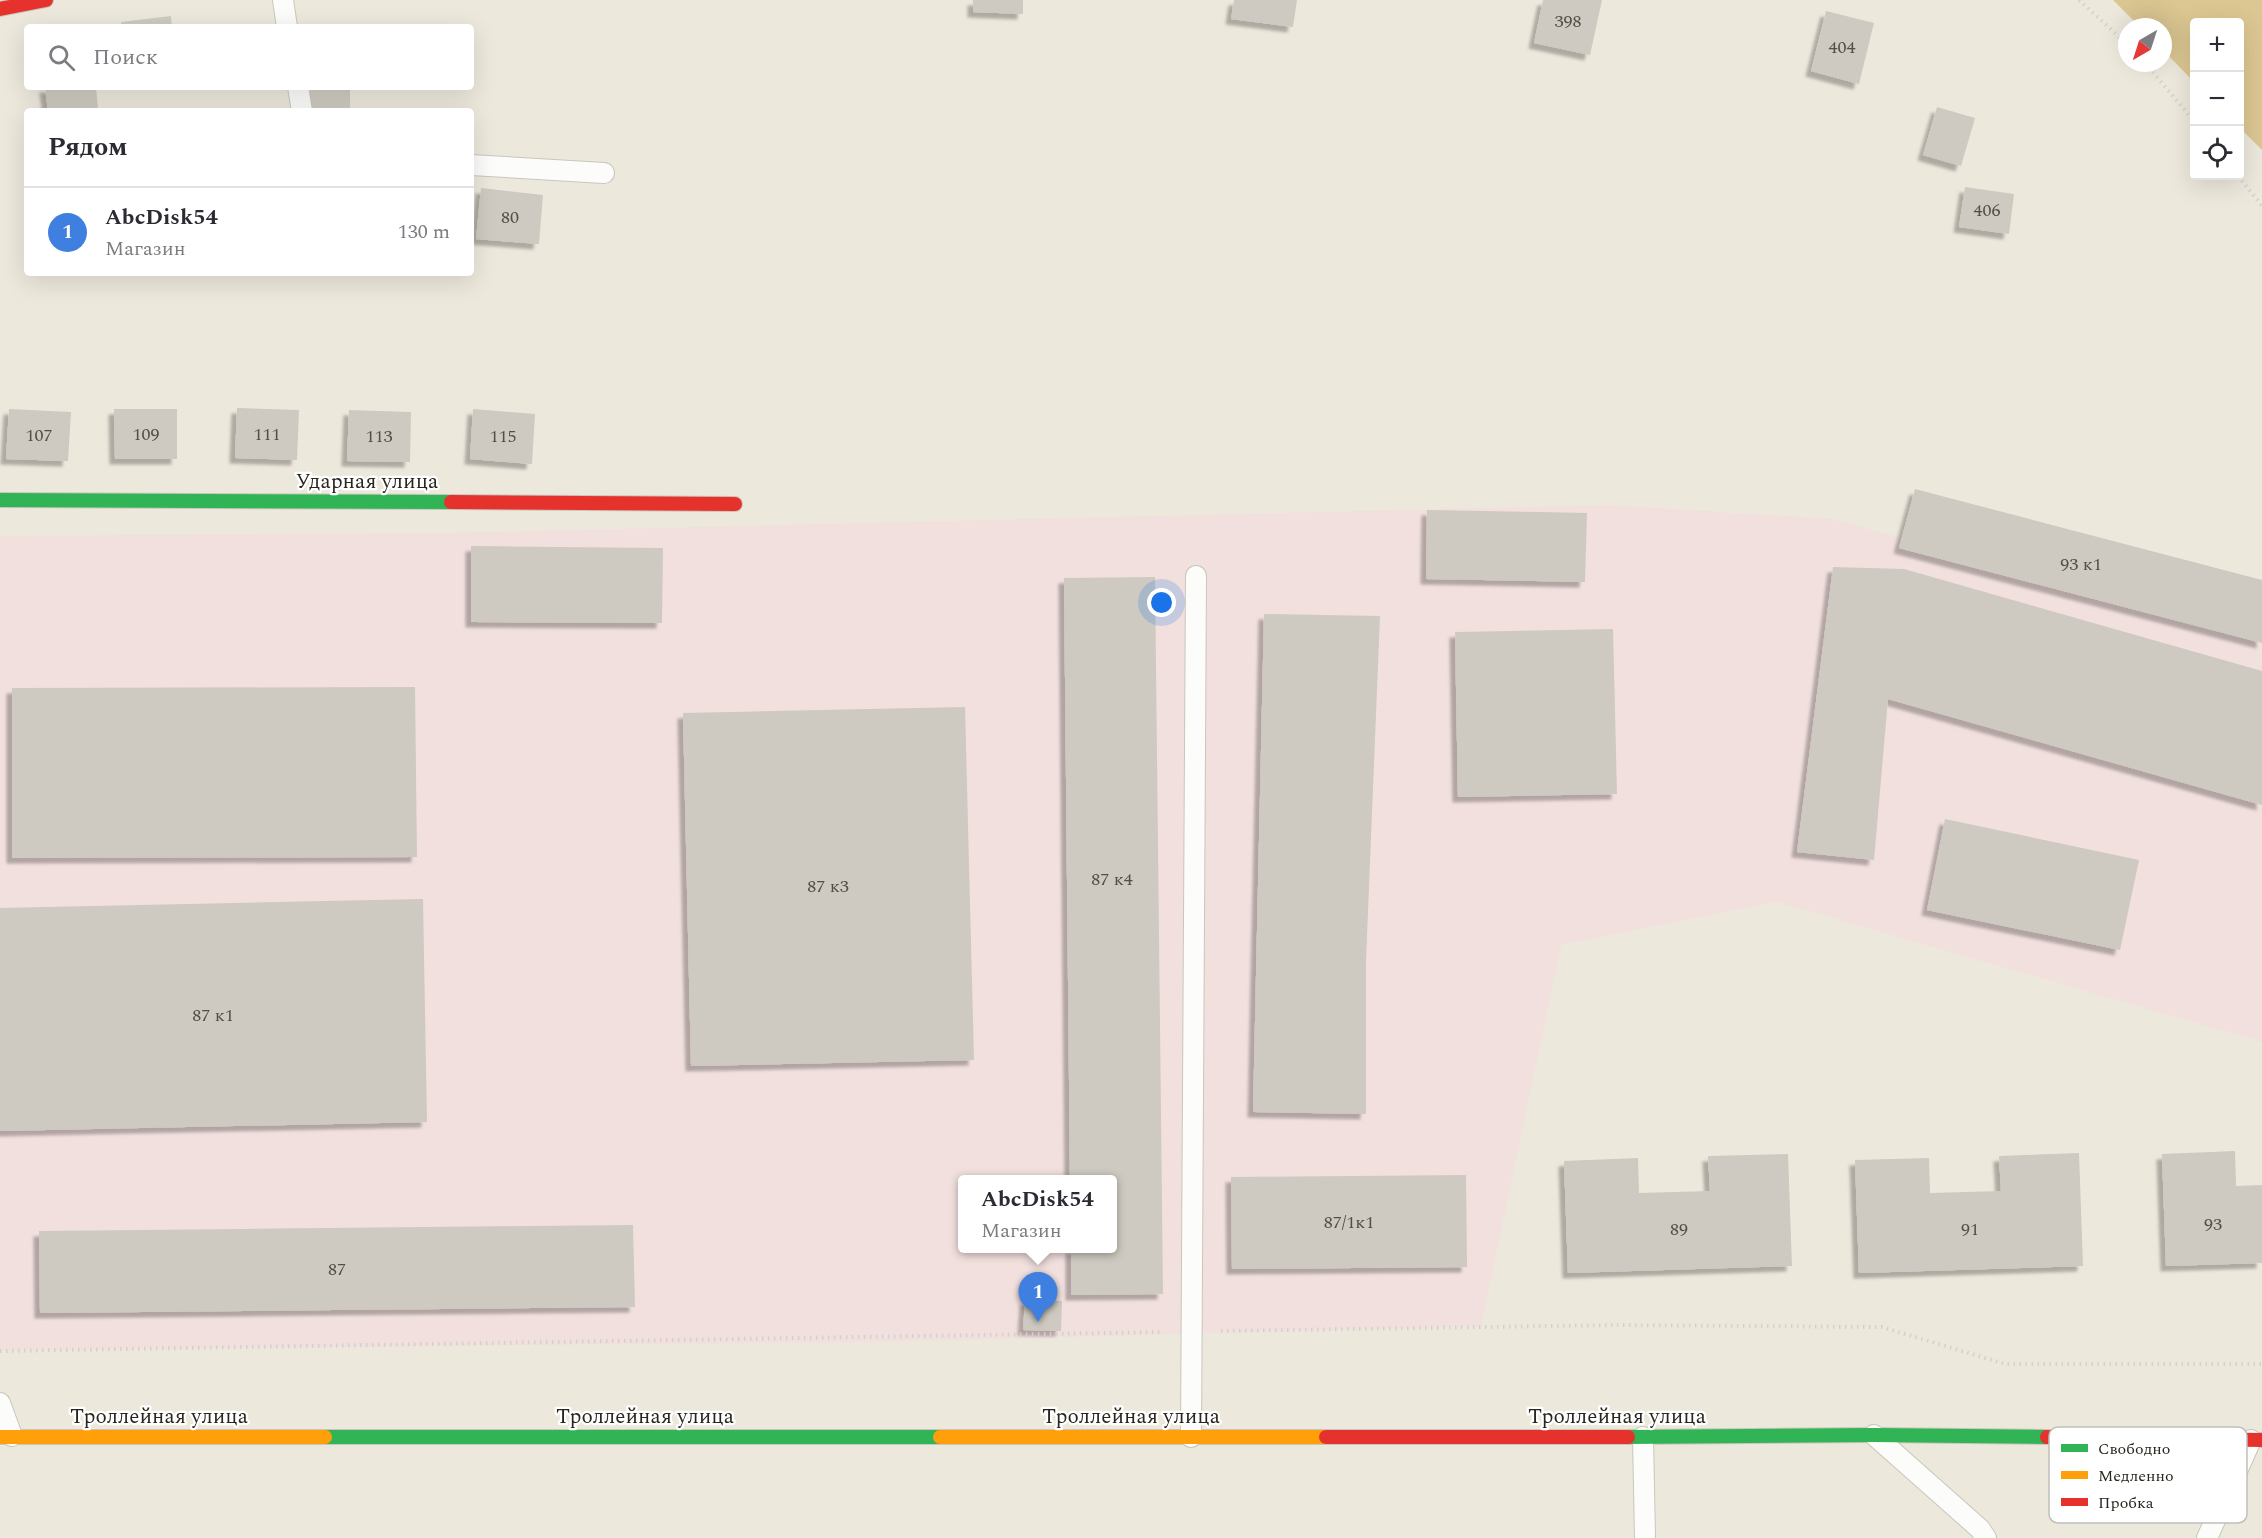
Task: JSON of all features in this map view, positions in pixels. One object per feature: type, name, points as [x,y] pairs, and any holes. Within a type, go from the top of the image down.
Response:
[{"type":"main road","points":[[0,9],[46,0]]},
{"type":"main road","name":"Ударная улица","points":[[0,500],[735,504]]},
{"type":"main road","name":"Троллейная улица","points":[[6,1436],[1643,1437],[1874,1435],[2049,1437]]},
{"type":"lane","points":[[283,0],[287,24]]},
{"type":"lane","points":[[298,90],[302,108]]},
{"type":"lane","points":[[474,165],[604,173]]},
{"type":"lane","points":[[1191,1437],[1196,576]]},
{"type":"lane","points":[[0,1403],[6,1436]]},
{"type":"lane","points":[[1874,1435],[1980,1529],[1986,1538]]},
{"type":"lane","points":[[1643,1437],[1645,1538]]},
{"type":"lane","points":[[2247,1458],[2256,1440]]},
{"type":"lane","points":[[2207,1538],[2214,1523]]},
{"type":"path","points":[[2079,0],[2118,36]]},
{"type":"path","points":[[2152,72],[2190,117]]},
{"type":"path","points":[[2241,180],[2262,206]]},
{"type":"path","points":[[0,1351],[1614,1325],[1882,1327],[2005,1364],[2262,1364]]},
{"type":"shaded area","points":[[2113,0],[2262,0],[2262,150],[2244,132],[2244,18],[2190,18],[2190,78],[2172,59],[2172,18],[2131,18]]},
{"type":"shaded area","points":[[1609,505],[1833,519],[2262,639],[2262,1042],[1777,902],[1561,945],[1481,1326],[872,1342],[0,1350],[0,536],[450,533]]},
{"type":"building","points":[[973,0],[1023,0],[1023,14],[973,12]]},
{"type":"building","points":[[1234,0],[1297,0],[1293,27],[1231,19]]},
{"type":"building","points":[[1543,0],[1602,0],[1590,55],[1534,43]]},
{"type":"building","points":[[1826,11],[1874,23],[1859,84],[1811,71]]},
{"type":"building","points":[[171,16],[172,24],[121,24],[121,22]]},
{"type":"building","points":[[45,90],[96,90],[98,108],[48,108]]},
{"type":"building","points":[[310,90],[350,90],[350,108],[311,108]]},
{"type":"building","points":[[1937,107],[1975,118],[1961,166],[1923,155]]},
{"type":"building","points":[[1965,187],[2014,194],[2009,234],[1959,227]]},
{"type":"building","points":[[481,188],[543,195],[539,244],[476,239]]},
{"type":"building","points":[[237,408],[299,410],[297,460],[235,458]]},
{"type":"building","points":[[9,409],[71,412],[68,461],[6,459]]},
{"type":"building","points":[[114,409],[177,409],[177,459],[115,459]]},
{"type":"building","points":[[473,409],[535,414],[532,464],[470,459]]},
{"type":"building","points":[[349,410],[411,412],[410,462],[347,461]]},
{"type":"building","points":[[1915,489],[2262,580],[2262,643],[1899,548]]},
{"type":"building","points":[[1427,510],[1587,513],[1585,582],[1426,579]]},
{"type":"building","points":[[471,546],[663,548],[662,623],[471,622]]},
{"type":"building","points":[[1833,567],[1904,569],[2262,671],[2262,805],[1888,699],[1874,860],[1797,852]]},
{"type":"building","points":[[1155,577],[1163,1294],[1071,1295],[1071,1253],[1117,1253],[1117,1175],[1070,1175],[1064,578]]},
{"type":"building","points":[[1264,614],[1380,616],[1366,961],[1366,1114],[1253,1112]]},
{"type":"building","points":[[1613,629],[1617,794],[1458,797],[1455,632]]},
{"type":"building","points":[[415,687],[417,857],[12,858],[12,688]]},
{"type":"building","points":[[965,707],[974,1060],[691,1066],[683,713]]},
{"type":"building","points":[[1945,819],[2139,860],[2120,950],[1927,910]]},
{"type":"building","points":[[423,899],[427,1122],[0,1131],[0,908]]},
{"type":"building","points":[[2235,1151],[2236,1186],[2262,1185],[2262,1263],[2166,1266],[2162,1154]]},
{"type":"building","points":[[2079,1153],[2083,1266],[1859,1273],[1855,1160],[1929,1158],[1930,1193],[2001,1191],[1999,1156]]},
{"type":"building","points":[[1788,1154],[1792,1266],[1568,1273],[1564,1161],[1638,1158],[1639,1193],[1710,1191],[1708,1156]]},
{"type":"building","points":[[1466,1175],[1467,1267],[1232,1269],[1231,1177]]},
{"type":"building","points":[[633,1225],[635,1307],[40,1313],[39,1231]]},
{"type":"building","points":[[1025,1300],[1062,1301],[1061,1331],[1023,1330]]},
{"type":"traffic: fast","points":[[0,500],[451,502]]},
{"type":"traffic: fast","points":[[1628,1437],[1874,1435],[2047,1437]]},
{"type":"traffic: fast","points":[[325,1437],[940,1437]]},
{"type":"traffic: slow","points":[[0,1437],[325,1437]]},
{"type":"traffic: slow","points":[[940,1437],[1326,1437]]},
{"type":"traffic: jam","points":[[0,9],[46,0]]},
{"type":"traffic: jam","points":[[451,502],[735,504]]},
{"type":"traffic: jam","points":[[1326,1437],[1628,1437]]},
{"type":"traffic: jam","points":[[2247,1440],[2262,1440]]},
{"type":"place","name":"AbcDisk54","points":[[1038,1322]]}]
